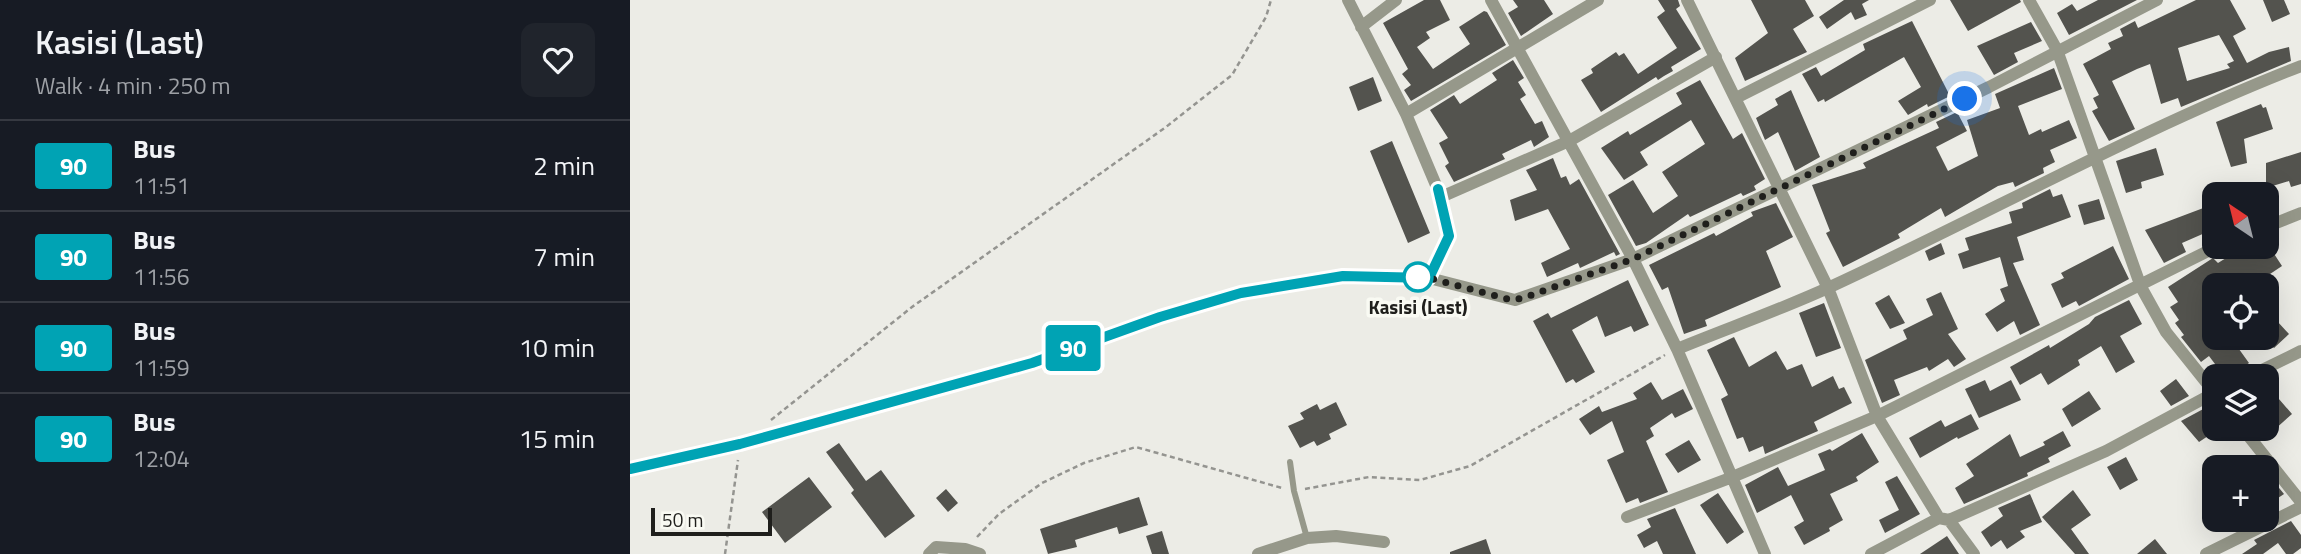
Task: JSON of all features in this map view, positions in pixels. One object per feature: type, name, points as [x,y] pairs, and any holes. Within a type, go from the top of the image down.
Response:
[{"type":"street","points":[[1348,0],[1406,114],[1441,197],[1449,236],[1429,278]]},
{"type":"street","points":[[1361,27],[1396,0]]},
{"type":"street","points":[[1491,0],[1633,259],[1677,349],[1730,478],[1765,554]]},
{"type":"street","points":[[1406,114],[1598,0]]},
{"type":"street","points":[[1736,98],[1930,0]]},
{"type":"street","points":[[2029,0],[2057,50],[2141,287],[2171,339],[2202,377]]},
{"type":"street","points":[[630,469],[740,444],[1032,363],[1172,312],[1241,293],[1343,276],[1429,278],[1515,300],[1633,259],[1782,189],[2157,0]]},
{"type":"street","points":[[1690,1],[1828,288],[1877,416],[1944,519],[1974,554]]},
{"type":"street","points":[[1441,197],[1569,141],[1716,57]]},
{"type":"street","points":[[1677,349],[1828,288],[2034,189],[2095,155],[2241,89],[2301,66]]},
{"type":"street","points":[[2279,222],[2301,213]]},
{"type":"street","points":[[1627,517],[1730,478],[1877,416],[2202,254]]},
{"type":"street","points":[[2274,364],[2301,351]]},
{"type":"street","points":[[1871,554],[1944,519],[2106,451],[2202,399]]},
{"type":"street","points":[[2206,554],[2301,504],[2252,441]]},
{"type":"street","points":[[1258,554],[1307,538],[1336,536],[1384,542]]},
{"type":"street","points":[[929,554],[936,547],[965,549],[980,554]]},
{"type":"lane","points":[[1290,462],[1294,491],[1307,538]]},
{"type":"path","points":[[762,427],[912,307],[1144,142],[1232,75],[1266,17],[1271,0]]},
{"type":"path","points":[[965,549],[999,514],[1042,483],[1084,463],[1136,447],[1294,491],[1369,477],[1420,480],[1470,466],[1677,349]]},
{"type":"path","points":[[725,554],[740,444]]},
{"type":"building","points":[[1424,0],[1440,0],[1450,20],[1426,32],[1430,38],[1417,47],[1433,69],[1470,44],[1459,27],[1484,11],[1506,45],[1411,101],[1404,90],[1411,85],[1402,74],[1408,69],[1383,23]]},
{"type":"building","points":[[1513,0],[1544,0],[1553,14],[1521,36],[1508,13],[1518,7]]},
{"type":"building","points":[[1658,0],[1678,0],[1680,6],[1676,9],[1701,49],[1671,67],[1673,71],[1658,80],[1656,77],[1601,112],[1581,80],[1593,73],[1591,69],[1616,52],[1619,56],[1624,53],[1638,74],[1677,48],[1657,17],[1665,11]]},
{"type":"building","points":[[1751,0],[1805,0],[1814,16],[1793,29],[1807,52],[1745,81],[1735,58],[1768,33]]},
{"type":"building","points":[[1844,0],[1869,0],[1862,4],[1867,15],[1855,20],[1851,12],[1827,29],[1819,17]]},
{"type":"building","points":[[1950,0],[2020,0],[2021,2],[1968,31]]},
{"type":"building","points":[[2098,0],[2137,0],[2069,35],[2057,13],[2072,4],[2077,11]]},
{"type":"building","points":[[2196,0],[2230,0],[2246,29],[2233,36],[2247,63],[2269,52],[2289,47],[2291,61],[2181,107],[2178,98],[2161,104],[2150,64],[2137,69],[2112,81],[2135,129],[2109,141],[2092,111],[2098,108],[2093,98],[2099,95],[2083,64],[2111,49],[2108,43],[2123,36],[2120,29],[2135,21],[2138,28]],"holes":[[[2219,35],[2234,61],[2227,64],[2230,68],[2187,81],[2178,48]]]},
{"type":"building","points":[[2263,0],[2284,0],[2290,14],[2272,22]]},
{"type":"building","points":[[1912,21],[1950,96],[1928,107],[1927,104],[1908,115],[1898,101],[1921,87],[1904,57],[1825,102],[1824,99],[1818,102],[1802,74],[1816,67],[1821,76],[1865,50],[1863,44]]},
{"type":"building","points":[[2031,22],[2042,41],[2014,53],[2018,62],[1994,75],[1977,46]]},
{"type":"building","points":[[1513,60],[1524,78],[1518,82],[1526,95],[1520,99],[1535,124],[1542,121],[1549,137],[1534,147],[1531,140],[1502,154],[1505,159],[1454,182],[1445,166],[1449,163],[1439,143],[1448,138],[1430,110],[1454,95],[1460,104],[1497,80],[1492,73]]},
{"type":"building","points":[[2054,68],[2062,89],[2018,106],[2029,135],[2069,120],[2077,138],[2050,150],[2055,162],[2043,168],[2044,173],[2015,187],[2013,182],[1998,186],[1945,217],[1941,208],[1898,234],[1900,238],[1843,267],[1826,233],[1830,231],[1812,185],[1866,168],[1863,163],[1939,128],[1936,122],[1957,112],[1967,131],[1936,147],[1948,171],[1978,156],[1967,120],[2000,108],[1995,94]]},
{"type":"building","points":[[1373,77],[1382,101],[1358,111],[1349,87]]},
{"type":"building","points":[[1700,80],[1733,139],[1742,133],[1765,179],[1754,186],[1756,190],[1743,196],[1741,193],[1690,217],[1688,214],[1646,243],[1636,246],[1608,195],[1633,180],[1653,213],[1678,196],[1662,172],[1705,144],[1691,120],[1640,152],[1648,165],[1624,180],[1601,148],[1628,131],[1630,135],[1682,104],[1676,93]]},
{"type":"building","points":[[1791,90],[1820,157],[1795,171],[1778,132],[1765,140],[1756,118],[1778,105],[1775,99]]},
{"type":"building","points":[[2261,104],[2263,108],[2266,107],[2273,129],[2244,139],[2247,163],[2231,167],[2216,122]]},
{"type":"building","points":[[1392,141],[1430,233],[1408,243],[1370,151]]},
{"type":"building","points":[[2156,148],[2164,175],[2141,182],[2142,188],[2126,193],[2116,161]]},
{"type":"building","points":[[2301,152],[2301,184],[2291,187],[2289,181],[2279,184],[2266,182],[2266,163]]},
{"type":"building","points":[[1553,158],[1561,178],[1566,176],[1570,185],[1579,179],[1620,254],[1616,256],[1614,252],[1580,268],[1578,263],[1547,277],[1541,263],[1570,249],[1548,209],[1515,221],[1510,200],[1537,190],[1526,170]]},
{"type":"building","points":[[2050,189],[2053,197],[2062,194],[2071,217],[2017,237],[2024,260],[2013,263],[2040,325],[2020,335],[2014,321],[1997,332],[1985,314],[2005,301],[2000,289],[2008,286],[2000,257],[1963,269],[1958,254],[1969,250],[1965,238],[2012,223],[2009,212],[2023,208],[2022,203]]},
{"type":"building","points":[[2099,199],[2105,219],[2084,225],[2078,205]]},
{"type":"building","points":[[1776,203],[1793,237],[1766,251],[1781,287],[1705,320],[1707,326],[1684,334],[1668,287],[1662,290],[1649,265],[1714,233],[1716,236],[1753,216],[1751,212]]},
{"type":"building","points":[[2202,209],[2202,234],[2182,243],[2186,252],[2164,263],[2145,230]]},
{"type":"building","points":[[1941,243],[1945,254],[1929,261],[1925,251]]},
{"type":"building","points":[[2113,246],[2129,279],[2079,306],[2076,301],[2062,308],[2051,284],[2064,278],[2061,273]]},
{"type":"building","points":[[2211,259],[2218,263],[2224,259],[2277,259],[2282,266],[2272,273],[2202,273],[2202,350],[2240,350],[2248,364],[2215,364],[2209,356],[2201,362],[2181,337],[2184,335],[2175,323],[2179,320],[2170,307],[2178,302],[2168,287]]},
{"type":"building","points":[[1628,280],[1649,325],[1634,332],[1631,326],[1605,337],[1597,316],[1572,330],[1595,372],[1576,383],[1573,379],[1566,383],[1533,321],[1548,313],[1551,318]]},
{"type":"building","points":[[1941,292],[1958,329],[1948,334],[1966,359],[1954,367],[1948,359],[1929,371],[1927,367],[1894,380],[1900,395],[1882,403],[1865,360],[1907,339],[1903,330],[1933,315],[1926,299]]},
{"type":"building","points":[[1889,295],[1905,323],[1890,329],[1875,303]]},
{"type":"building","points":[[2129,300],[2142,324],[2120,336],[2135,362],[2116,373],[2101,346],[2078,360],[2080,365],[2048,385],[2041,373],[2020,385],[2010,367],[2049,345],[2050,348],[2089,324],[2095,317]]},
{"type":"building","points":[[1824,303],[1841,348],[1816,357],[1799,313]]},
{"type":"building","points":[[2279,323],[2289,334],[2279,343]]},
{"type":"building","points":[[1734,337],[1749,367],[1776,351],[1787,370],[1802,364],[1812,387],[1833,376],[1839,389],[1844,387],[1852,403],[1814,422],[1818,431],[1765,454],[1763,446],[1749,452],[1743,437],[1737,439],[1721,399],[1728,395],[1707,350]]},
{"type":"building","points":[[2176,379],[2189,396],[2171,406],[2160,391]]},
{"type":"building","points":[[1985,380],[1990,391],[2011,380],[2021,400],[1979,418],[1965,389]]},
{"type":"building","points":[[1651,382],[1662,400],[1683,389],[1693,409],[1675,418],[1672,413],[1650,428],[1654,436],[1646,441],[1668,492],[1640,503],[1638,498],[1626,503],[1607,460],[1624,452],[1612,421],[1590,435],[1579,419],[1599,406],[1602,412],[1637,399],[1633,393]]},
{"type":"building","points":[[2089,391],[2101,409],[2072,427],[2062,409]]},
{"type":"building","points":[[2279,399],[2292,414],[2279,426]]},
{"type":"building","points":[[1336,402],[1347,425],[1329,434],[1331,439],[1317,446],[1314,441],[1300,448],[1288,426],[1304,419],[1300,413],[1317,404],[1320,410]]},
{"type":"building","points":[[2202,410],[2202,440],[2199,442],[2181,421]]},
{"type":"building","points":[[1971,414],[1979,429],[1958,439],[1957,437],[1920,458],[1909,438],[1941,420],[1945,427]]},
{"type":"building","points":[[2063,431],[2071,446],[2048,458],[2050,462],[2027,473],[2028,476],[1964,504],[1955,488],[1974,476],[1966,464],[2010,434],[2020,457],[2045,445],[2043,442]]},
{"type":"building","points":[[1862,433],[1879,462],[1856,477],[1858,481],[1830,494],[1843,520],[1829,528],[1830,531],[1804,545],[1794,527],[1804,521],[1791,495],[1757,513],[1745,485],[1778,467],[1788,486],[1825,470],[1818,454],[1830,449],[1832,451]]},
{"type":"building","points":[[1689,440],[1701,460],[1678,473],[1665,454]]},
{"type":"building","points":[[839,443],[866,481],[881,470],[915,516],[885,538],[851,493],[854,490],[826,452]]},
{"type":"building","points":[[2126,457],[2138,480],[2120,490],[2107,467]]},
{"type":"building","points":[[1897,476],[1920,514],[1885,533],[1879,520],[1899,510],[1885,482]]},
{"type":"building","points":[[809,477],[832,507],[785,543],[762,512]]},
{"type":"building","points":[[946,489],[958,503],[948,512],[936,498]]},
{"type":"building","points":[[2073,490],[2091,515],[2071,529],[2089,554],[2075,554],[2042,517]]},
{"type":"building","points":[[1718,493],[1744,532],[1727,544],[1700,505]]},
{"type":"building","points":[[2030,494],[2042,522],[2020,531],[2025,537],[2007,549],[2001,540],[1991,547],[1981,532],[2003,516],[1998,508]]},
{"type":"building","points":[[1139,497],[1148,525],[1119,534],[1117,527],[1075,540],[1077,547],[1048,554],[1040,529]]},
{"type":"building","points":[[1675,508],[1696,554],[1663,554],[1657,541],[1644,548],[1637,535],[1651,527],[1647,519]]},
{"type":"building","points":[[2291,521],[2301,535],[2301,548],[2293,554],[2286,554],[2278,543],[2263,554],[2242,554],[2257,544],[2254,540],[2270,532],[2279,532],[2279,527]]},
{"type":"building","points":[[1162,531],[1169,554],[1152,554],[1146,536]]},
{"type":"building","points":[[1947,536],[1959,554],[1920,554]]},
{"type":"building","points":[[1486,539],[1491,554],[1450,554],[1450,552]]},
{"type":"building","points":[[2155,539],[2167,554],[2137,554]]},
{"type":"bus line","name":"90","points":[[630,469],[740,444],[1032,363],[1185,308],[1241,293],[1343,276],[1429,278],[1449,236],[1438,189]]},
{"type":"place","name":"Kasisi (Last)","points":[[1418,277]]},
{"type":"route","points":[[1418,277],[1407,277],[1429,278],[1511,300],[1523,298],[1633,259],[1965,99]]}]
